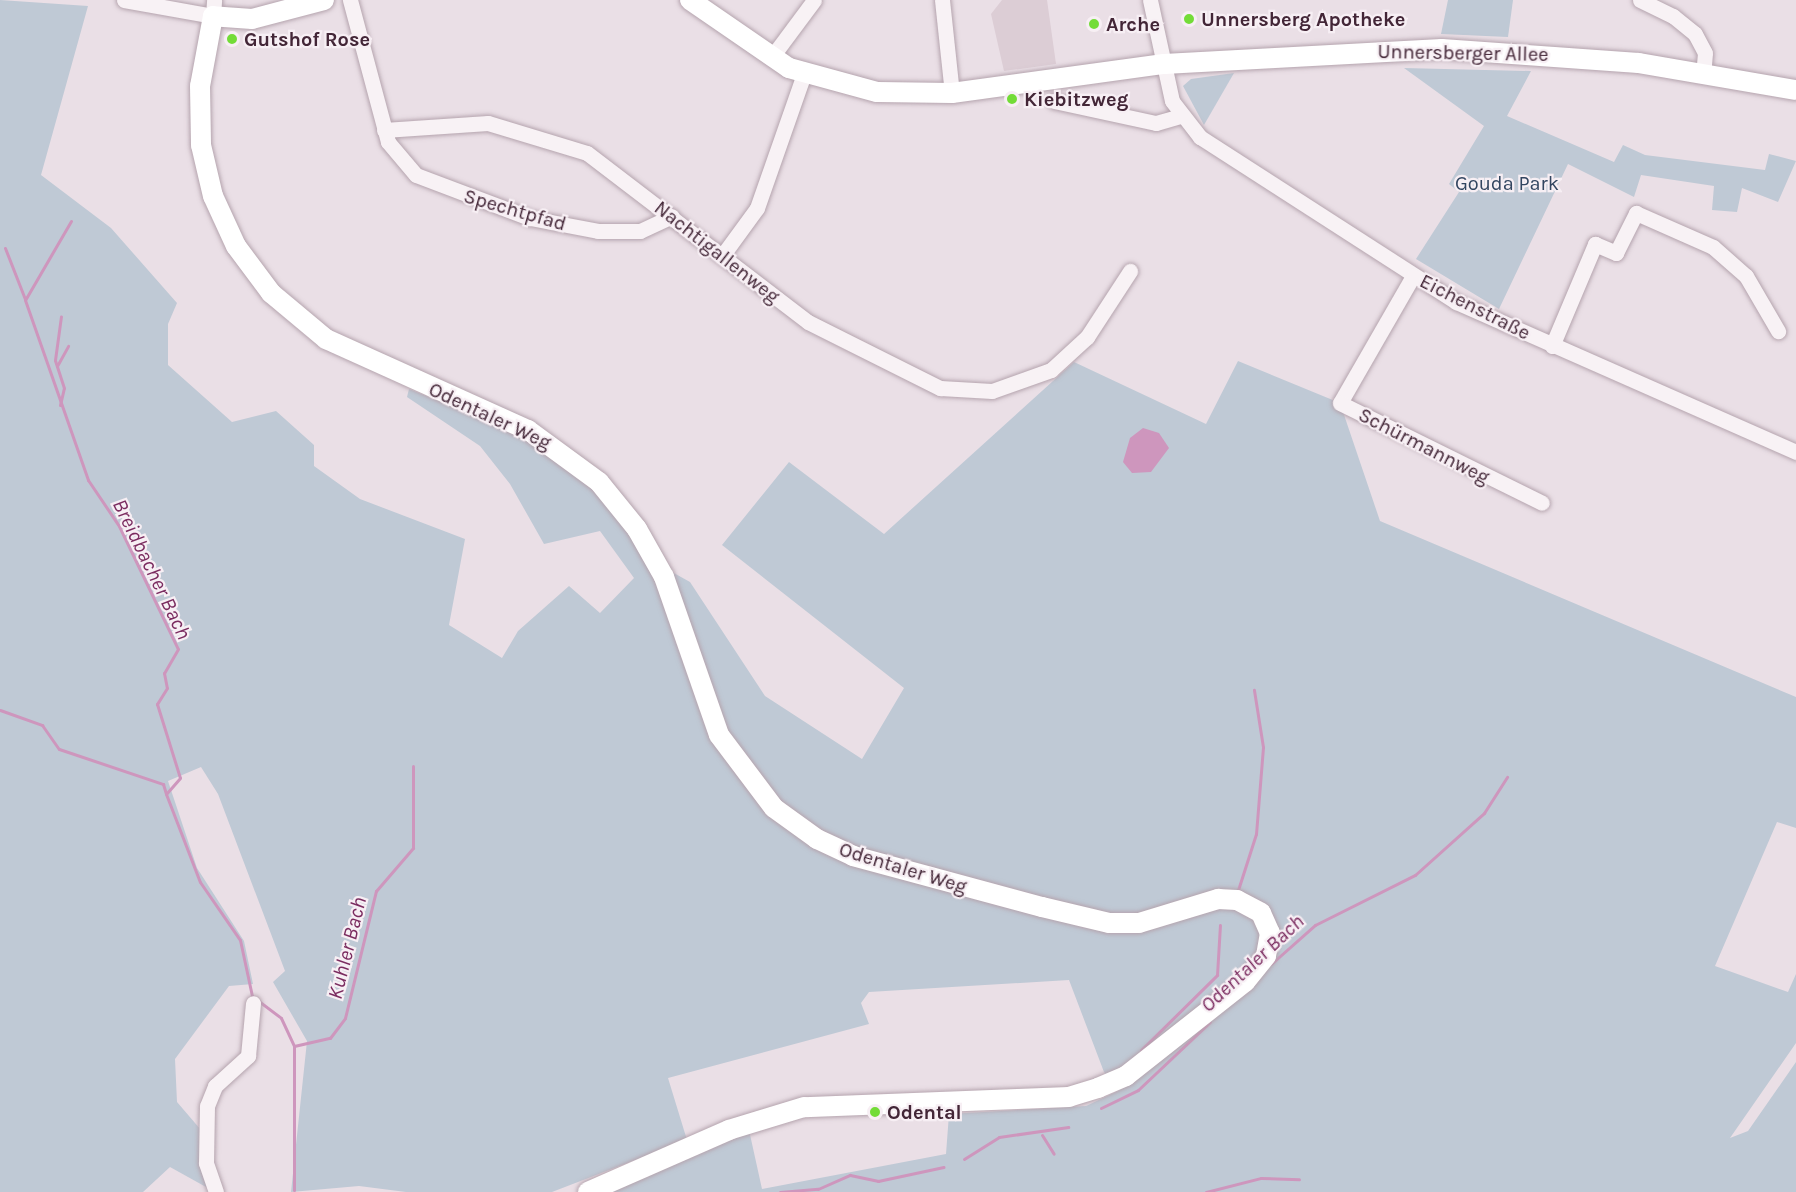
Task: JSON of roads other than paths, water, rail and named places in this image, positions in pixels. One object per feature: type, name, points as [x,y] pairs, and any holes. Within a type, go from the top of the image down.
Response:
[{"type":"main road","points":[[214,8],[252,18],[324,0]]},
{"type":"main road","points":[[690,0],[771,58],[804,74],[877,92],[952,93],[1164,64]]},
{"type":"main road","name":"Odentaler Weg","points":[[214,8],[199,94],[203,161],[219,214],[252,271],[286,309],[326,339],[528,430],[599,482],[637,529],[664,577],[719,735],[751,784],[787,820],[833,848],[875,863],[1093,920],[1139,923],[1224,899],[1252,906],[1268,925],[1268,950],[1245,982],[1126,1076],[1098,1088],[1069,1097],[804,1107],[729,1130],[588,1192]]},
{"type":"main road","name":"Unnersberger Allee","points":[[1164,64],[1442,49],[1625,61],[1796,90]]},
{"type":"street","points":[[124,0],[214,8]]},
{"type":"street","points":[[350,0],[384,130]]},
{"type":"street","points":[[771,58],[814,0]]},
{"type":"street","points":[[942,0],[952,93]]},
{"type":"street","points":[[1150,0],[1164,64]]},
{"type":"street","points":[[1640,0],[1673,15],[1695,34],[1705,53],[1703,75]]},
{"type":"street","name":"Eichenstraße","points":[[1164,64],[1180,116],[1200,137],[1413,276],[1552,346],[1796,452]]},
{"type":"street","points":[[722,256],[758,208],[804,74]]},
{"type":"street","points":[[1054,101],[1156,123],[1180,116]]},
{"type":"street","name":"Nachtigallenweg","points":[[384,130],[465,122],[537,135],[587,153],[722,256],[838,340],[924,382],[975,392],[1029,381],[1066,358],[1130,272]]},
{"type":"street","name":"Spechtpfad","points":[[384,130],[396,157],[416,175],[530,218],[618,232],[640,231],[672,216]]},
{"type":"street","points":[[1552,346],[1595,244],[1616,254],[1636,213],[1713,247],[1746,276],[1778,331]]},
{"type":"street","name":"Schürmannweg","points":[[1413,276],[1340,403],[1542,503]]},
{"type":"street","points":[[216,1192],[206,1164],[207,1106],[215,1086],[248,1056],[253,1003]]},
{"type":"waterway","name":"Breidbacher Bach","points":[[71,221],[25,300],[88,480],[119,526],[178,649],[164,673],[167,688],[157,704],[180,778],[166,794],[200,882],[240,940],[252,996],[281,1018],[294,1046],[294,1190]]},
{"type":"waterway","points":[[5,248],[25,299]]},
{"type":"waterway","points":[[60,405],[64,388],[55,360],[61,316]]},
{"type":"waterway","points":[[57,366],[68,346]]},
{"type":"waterway","points":[[1238,890],[1256,834],[1263,747],[1254,690]]},
{"type":"waterway","points":[[0,710],[42,725],[59,749],[163,784],[166,794]]},
{"type":"waterway","name":"Kuhler Bach","points":[[294,1046],[330,1038],[345,1018],[376,891],[413,848],[413,766]]},
{"type":"waterway","name":"Odentaler Bach","points":[[1271,964],[1315,925],[1415,875],[1484,813],[1507,777]]},
{"type":"waterway","points":[[1141,1050],[1217,975],[1220,925]]},
{"type":"waterway","name":"Odentaler Bach","points":[[1101,1108],[1138,1090],[1210,1022]]},
{"type":"waterway","name":"Odentaler Bach","points":[[964,1159],[999,1137],[1068,1127]]},
{"type":"waterway","points":[[1042,1135],[1054,1154]]},
{"type":"waterway","name":"Odentaler Bach","points":[[780,1192],[818,1189],[850,1175],[878,1181],[944,1167]]},
{"type":"waterway","points":[[1206,1192],[1261,1178],[1299,1179]]},
{"type":"place","name":"Unnersberg Apotheke","points":[[1189,19]]},
{"type":"place","name":"Arche","points":[[1094,24]]},
{"type":"place","name":"Gutshof Rose","points":[[232,39]]},
{"type":"place","name":"Kiebitzweg","points":[[1012,99]]},
{"type":"place","name":"Odental","points":[[875,1112]]},
{"type":"park label","name":"Gouda Park","points":[[1507,183]]}]
